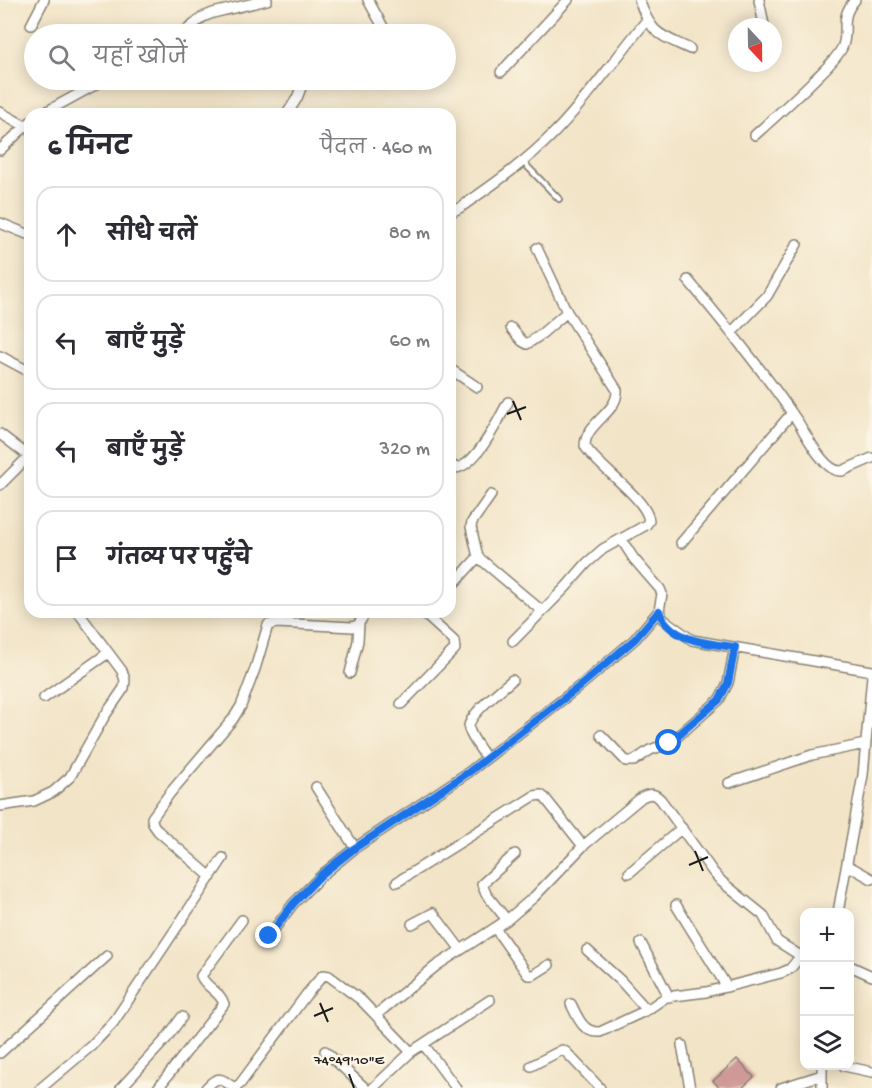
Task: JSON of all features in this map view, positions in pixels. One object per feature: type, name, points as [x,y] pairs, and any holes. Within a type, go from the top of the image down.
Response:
[{"type":"street","points":[[32,24],[44,0]]},
{"type":"street","points":[[194,24],[213,13],[267,0]]},
{"type":"street","points":[[368,0],[381,24]]},
{"type":"street","points":[[501,72],[568,0]]},
{"type":"street","points":[[639,0],[647,20],[659,35],[690,50]]},
{"type":"street","points":[[759,0],[763,18]]},
{"type":"street","points":[[755,135],[832,62],[844,40],[845,15],[855,0]]},
{"type":"street","points":[[456,210],[523,162],[554,133],[581,104],[647,20]]},
{"type":"street","points":[[53,108],[86,90]]},
{"type":"street","points":[[291,108],[300,90]]},
{"type":"street","points":[[0,112],[24,123]]},
{"type":"street","points":[[0,150],[24,127]]},
{"type":"street","points":[[0,223],[24,233]]},
{"type":"street","points":[[731,333],[767,296],[797,244]]},
{"type":"street","points":[[513,641],[587,563],[603,549],[646,525],[649,518],[618,479],[585,446],[587,435],[614,402],[616,390],[567,312],[537,248]]},
{"type":"street","points":[[688,280],[792,413],[827,466],[833,470],[842,471],[872,458]]},
{"type":"street","points":[[511,328],[527,344],[567,312]]},
{"type":"street","points":[[0,356],[24,369]]},
{"type":"street","points":[[456,373],[477,387]]},
{"type":"street","points":[[456,468],[465,464],[487,441],[508,402]]},
{"type":"street","points":[[681,543],[792,413]]},
{"type":"street","points":[[0,434],[24,452]]},
{"type":"street","points":[[0,485],[24,461]]},
{"type":"street","points":[[491,495],[472,522],[471,527],[478,557],[542,611]]},
{"type":"street","points":[[269,936],[306,890],[355,848],[469,772],[580,686],[635,639],[659,611],[662,594],[621,539]]},
{"type":"street","points":[[456,581],[478,557]]},
{"type":"street","points":[[659,611],[663,619],[692,640],[709,645],[735,647],[872,671]]},
{"type":"street","points":[[0,806],[34,801],[53,792],[70,777],[104,717],[124,688],[125,680],[122,671],[82,618]]},
{"type":"street","points":[[350,674],[358,641],[359,623],[362,618]]},
{"type":"street","points":[[401,704],[455,649],[454,641],[436,618]]},
{"type":"street","points":[[211,877],[158,831],[152,818],[170,793],[233,719],[241,706],[255,669],[267,625],[277,623],[348,627],[359,623]]},
{"type":"street","points":[[600,735],[626,761],[634,761],[651,750],[669,743],[719,700],[724,692],[735,647]]},
{"type":"street","points":[[44,698],[108,653]]},
{"type":"street","points":[[839,908],[867,775],[865,744],[872,676]]},
{"type":"street","points":[[486,758],[470,733],[469,723],[475,714],[512,680]]},
{"type":"street","points":[[729,783],[812,755],[865,744]]},
{"type":"street","points":[[316,787],[355,848]]},
{"type":"street","points":[[376,1016],[436,966],[507,920],[534,897],[583,846],[648,794],[656,794],[717,877],[763,915],[777,941],[800,956]]},
{"type":"street","points":[[397,882],[534,796],[541,795],[545,798],[583,846]]},
{"type":"street","points":[[629,873],[682,828]]},
{"type":"street","points":[[507,920],[486,894],[482,884],[516,854]]},
{"type":"street","points":[[41,1088],[91,1046],[113,1023],[223,858]]},
{"type":"street","points":[[847,865],[872,879]]},
{"type":"street","points":[[676,905],[727,987]]},
{"type":"street","points":[[412,924],[433,912],[461,950]]},
{"type":"street","points":[[158,1088],[224,1004],[221,996],[205,983],[201,976],[242,920]]},
{"type":"street","points":[[495,928],[528,975],[549,965]]},
{"type":"street","points":[[641,943],[669,996]]},
{"type":"street","points":[[587,950],[620,980],[647,1010]]},
{"type":"street","points":[[0,1053],[107,956]]},
{"type":"street","points":[[571,1005],[583,1026],[593,1032],[600,1032],[647,1010],[669,996],[706,992],[786,971],[800,959]]},
{"type":"street","points":[[854,968],[872,976]]},
{"type":"street","points":[[206,1088],[216,1079],[234,1088],[240,1084],[310,989],[323,975],[329,976],[361,1000],[411,1052]]},
{"type":"street","points":[[373,1088],[411,1052],[489,1000]]},
{"type":"street","points":[[121,1088],[166,1039],[182,1017]]},
{"type":"street","points":[[682,1044],[690,1088]]},
{"type":"street","points":[[424,1045],[456,1088]]},
{"type":"street","points":[[531,1066],[562,1050],[600,1088]]},
{"type":"street","points":[[325,1051],[365,1088]]},
{"type":"street","points":[[854,1068],[872,1072]]},
{"type":"street","points":[[781,1088],[822,1070],[822,1088]]},
{"type":"lane","points":[[523,162],[559,199]]},
{"type":"building","points":[[737,1059],[754,1077],[742,1088],[720,1088],[713,1081]]},
{"type":"route","points":[[269,936],[293,904],[322,874],[355,848],[469,772],[580,686],[635,639],[659,611],[672,628],[692,640],[709,645],[735,647],[728,683],[719,700],[669,743]]}]
